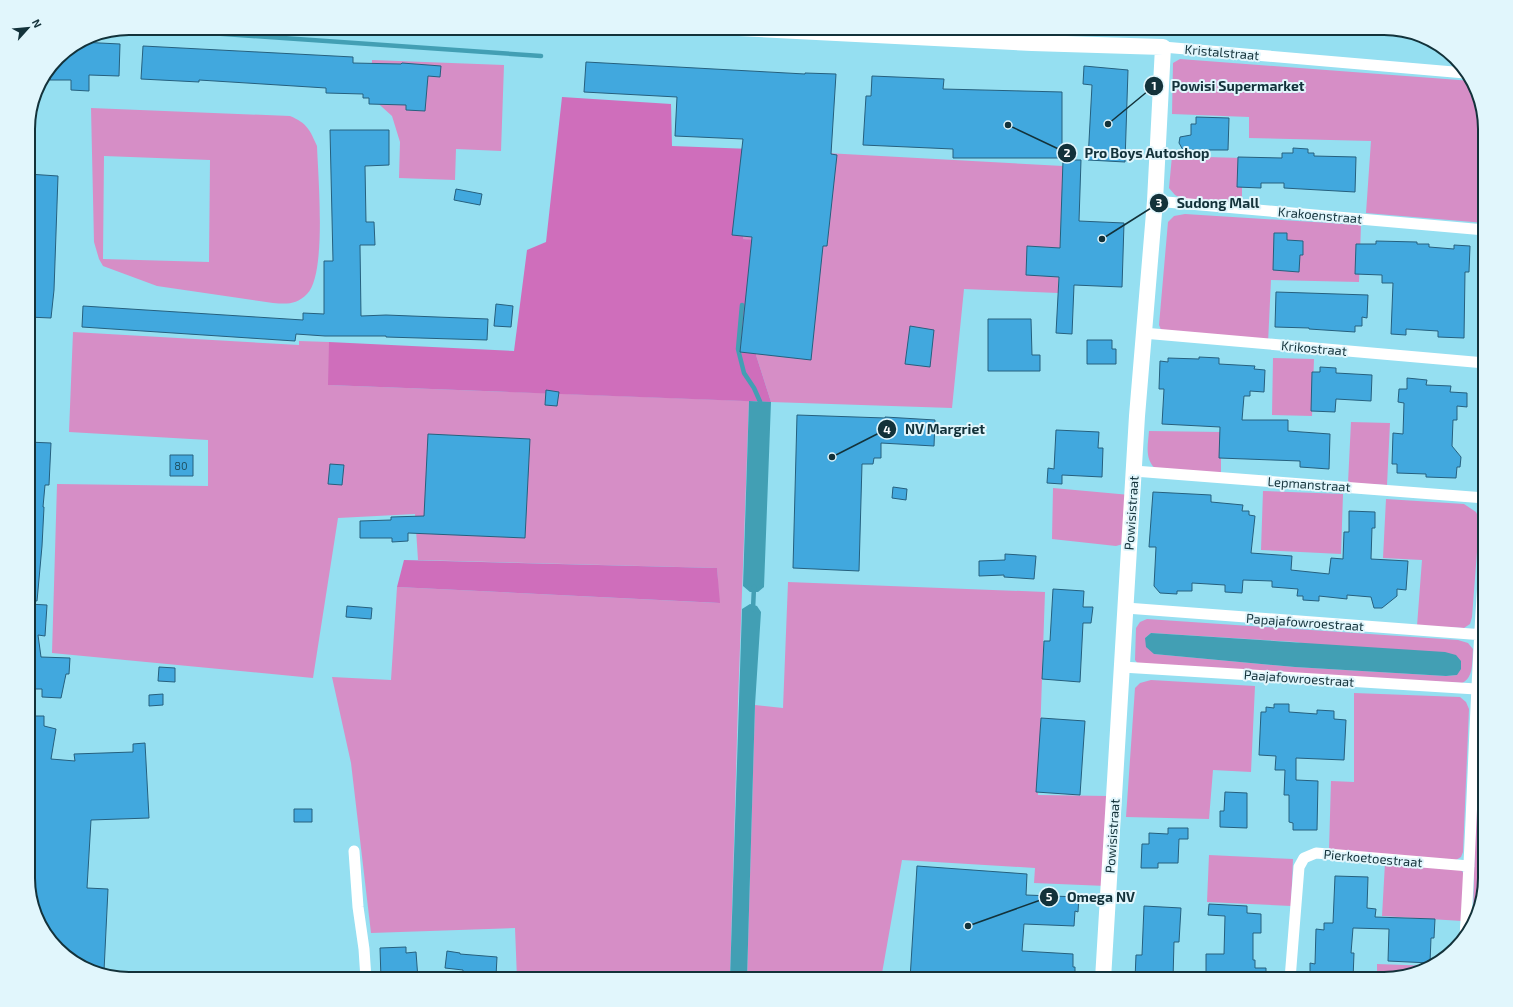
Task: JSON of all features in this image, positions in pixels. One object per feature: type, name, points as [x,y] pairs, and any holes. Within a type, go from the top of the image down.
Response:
[{"type":"street","name":"Kristalstraat","points":[[1032,35],[1459,72]]},
{"type":"street","name":"Powisistraat","points":[[1103,972],[1143,333],[1155,201],[1163,47]]},
{"type":"street","name":"Krakoenstraat","points":[[1155,201],[1478,229]]},
{"type":"street","name":"Krikostraat","points":[[1143,333],[1478,362]]},
{"type":"street","name":"Lepmanstraat","points":[[1134,471],[1478,497]]},
{"type":"street","name":"Papajafowroestraat","points":[[1126,608],[1478,635]]},
{"type":"street","name":"Paajafowroestraat","points":[[1122,667],[1476,689]]},
{"type":"street","points":[[1466,924],[1478,671]]},
{"type":"street","points":[[354,852],[358,907],[366,972]]},
{"type":"street","name":"Pierkoetoestraat","points":[[1291,972],[1299,867],[1304,858],[1316,853],[1469,866]]},
{"type":"shaded area","points":[[1180,59],[1464,80],[1473,99],[1477,116],[1478,222],[1366,213],[1371,141],[1249,138],[1249,117],[1172,114],[1173,63]]},
{"type":"shaded area","points":[[372,60],[504,65],[501,151],[456,149],[455,180],[399,178],[400,142],[392,116],[371,97]]},
{"type":"shaded area","points":[[562,97],[671,104],[672,146],[751,149],[743,239],[755,240],[756,355],[771,402],[328,385],[329,342],[514,351],[527,250],[546,242]]},
{"type":"shaded area","points":[[91,108],[290,116],[304,124],[315,140],[317,146],[319,179],[320,224],[317,267],[313,283],[307,294],[295,302],[273,303],[157,286],[103,266],[99,259],[94,242]],"holes":[[[104,156],[210,160],[209,262],[103,259]]]},
{"type":"shaded area","points":[[751,149],[1063,166],[1058,293],[964,289],[952,408],[771,402],[756,355],[755,241],[743,239]]},
{"type":"shaded area","points":[[1172,156],[1242,158],[1242,203],[1184,200],[1175,195],[1169,188]]},
{"type":"shaded area","points":[[1185,214],[1361,225],[1359,282],[1271,280],[1268,343],[1162,332],[1159,325],[1168,222],[1174,216]]},
{"type":"shaded area","points":[[73,332],[299,345],[299,341],[329,342],[329,385],[749,401],[730,972],[517,972],[515,928],[371,933],[351,763],[332,677],[391,680],[397,587],[719,603],[717,568],[418,560],[415,514],[338,518],[313,678],[52,653],[57,484],[208,486],[208,440],[69,432]]},
{"type":"shaded area","points":[[1273,358],[1314,359],[1312,416],[1272,415]]},
{"type":"shaded area","points":[[1351,422],[1390,423],[1387,485],[1348,483]]},
{"type":"shaded area","points":[[1149,431],[1221,432],[1221,476],[1157,470],[1150,462],[1148,457]]},
{"type":"shaded area","points":[[1053,488],[1130,495],[1123,544],[1116,546],[1052,539]]},
{"type":"shaded area","points":[[1263,491],[1343,494],[1341,554],[1261,550]]},
{"type":"shaded area","points":[[1386,499],[1464,504],[1476,512],[1478,516],[1478,539],[1472,617],[1470,624],[1464,628],[1417,626],[1422,560],[1383,558]]},
{"type":"shaded area","points":[[404,560],[717,568],[720,603],[397,587]]},
{"type":"shaded area","points":[[788,582],[1045,592],[1038,795],[1109,796],[1106,886],[1034,883],[1035,868],[902,860],[882,972],[747,972],[755,705],[783,708]]},
{"type":"shaded area","points":[[1147,619],[1458,640],[1468,643],[1473,649],[1472,669],[1469,677],[1462,683],[1139,665],[1135,660],[1136,628],[1140,622]],"holes":[[[1151,633],[1296,642],[1457,675],[1446,676],[1295,667],[1154,654],[1145,638]]]},
{"type":"shaded area","points":[[1151,680],[1255,686],[1251,772],[1213,770],[1209,819],[1126,817],[1135,688],[1140,683]]},
{"type":"shaded area","points":[[1354,693],[1460,697],[1466,702],[1469,709],[1463,852],[1461,857],[1456,860],[1329,850],[1331,781],[1354,782]]},
{"type":"shaded area","points":[[1478,755],[1478,878],[1473,907]]},
{"type":"shaded area","points":[[1209,855],[1293,859],[1291,906],[1207,902]]},
{"type":"shaded area","points":[[1385,863],[1457,868],[1462,871],[1465,876],[1462,921],[1382,916]]},
{"type":"shaded area","points":[[1377,964],[1419,966],[1397,971],[1377,972]]},
{"type":"water","points":[[749,401],[771,402],[764,587],[758,592],[750,592],[743,586]]},
{"type":"water","points":[[750,604],[757,606],[761,612],[755,705],[747,972],[730,972],[742,609]]},
{"type":"water","points":[[1151,633],[1445,652],[1456,655],[1461,661],[1461,669],[1457,675],[1446,676],[1295,667],[1154,654],[1146,647],[1145,638]]},
{"type":"building","points":[[92,43],[120,44],[119,76],[89,75],[89,91],[71,90],[71,80],[50,80],[54,72],[67,58]]},
{"type":"building","points":[[143,46],[353,57],[353,63],[402,63],[441,66],[440,77],[428,76],[425,111],[406,110],[406,105],[369,104],[369,98],[363,98],[363,94],[326,93],[326,88],[199,80],[199,82],[141,79]]},
{"type":"building","points":[[586,62],[805,74],[836,74],[831,154],[837,155],[827,246],[823,246],[811,360],[740,352],[752,237],[732,235],[743,139],[675,136],[677,97],[584,92]]},
{"type":"building","points":[[1084,66],[1128,70],[1125,162],[1088,160],[1092,85],[1083,84]]},
{"type":"building","points":[[872,76],[944,79],[943,89],[1062,92],[1062,158],[953,158],[953,149],[863,145],[866,96],[871,96]]},
{"type":"building","points":[[1196,117],[1229,118],[1228,150],[1183,150],[1179,143],[1180,137],[1191,135],[1191,124],[1196,124]]},
{"type":"building","points":[[330,130],[389,130],[389,165],[365,166],[366,222],[374,222],[375,245],[360,245],[361,316],[386,315],[488,319],[487,340],[296,334],[295,341],[82,327],[83,306],[303,320],[303,313],[324,314],[324,261],[333,261]]},
{"type":"building","points":[[1293,148],[1308,149],[1308,153],[1314,153],[1314,156],[1356,157],[1355,192],[1284,188],[1284,183],[1261,183],[1261,188],[1237,187],[1238,157],[1282,158],[1282,153],[1293,153]]},
{"type":"building","points":[[1063,160],[1081,160],[1079,221],[1124,223],[1122,287],[1074,285],[1072,334],[1056,333],[1059,277],[1026,275],[1027,246],[1060,248]]},
{"type":"building","points":[[35,174],[58,176],[54,290],[51,318],[35,317]]},
{"type":"building","points":[[456,189],[482,194],[480,205],[454,200]]},
{"type":"building","points":[[1274,233],[1287,233],[1287,240],[1303,241],[1303,255],[1300,255],[1299,272],[1273,270]]},
{"type":"building","points":[[1376,241],[1417,242],[1417,244],[1429,244],[1429,247],[1454,249],[1454,245],[1470,246],[1469,272],[1465,272],[1464,338],[1438,337],[1438,331],[1406,329],[1406,335],[1391,334],[1393,283],[1382,283],[1382,275],[1355,274],[1356,244],[1376,244]]},
{"type":"building","points":[[1276,292],[1368,295],[1367,318],[1362,317],[1362,326],[1355,326],[1355,332],[1275,327]]},
{"type":"building","points":[[496,304],[513,306],[511,327],[494,326]]},
{"type":"building","points":[[988,319],[1031,319],[1032,355],[1040,355],[1040,371],[988,371]]},
{"type":"building","points":[[910,326],[934,330],[930,367],[905,364]]},
{"type":"building","points":[[1087,340],[1112,340],[1112,349],[1116,349],[1116,364],[1087,364]]},
{"type":"building","points":[[1199,357],[1219,358],[1219,364],[1255,366],[1254,369],[1265,370],[1264,392],[1250,391],[1250,396],[1244,396],[1242,420],[1288,420],[1288,431],[1330,434],[1329,469],[1300,467],[1300,461],[1219,458],[1220,427],[1162,424],[1164,389],[1159,389],[1160,361],[1168,362],[1168,358],[1199,359]]},
{"type":"building","points":[[1320,367],[1336,368],[1336,373],[1372,375],[1371,401],[1336,399],[1335,412],[1311,411],[1312,372],[1320,372]]},
{"type":"building","points":[[1407,378],[1427,380],[1426,385],[1451,386],[1450,392],[1467,393],[1467,407],[1457,406],[1457,420],[1453,420],[1452,446],[1461,457],[1460,467],[1457,467],[1456,478],[1426,477],[1426,474],[1397,473],[1397,464],[1392,464],[1393,433],[1403,434],[1404,403],[1398,402],[1399,389],[1407,389]]},
{"type":"building","points":[[546,390],[559,392],[557,406],[545,405]]},
{"type":"building","points":[[797,415],[935,420],[934,446],[881,443],[881,458],[874,458],[873,464],[862,464],[859,571],[793,568]]},
{"type":"building","points":[[1056,430],[1099,432],[1098,448],[1103,448],[1102,477],[1062,475],[1062,484],[1047,483],[1048,468],[1054,469]]},
{"type":"building","points":[[428,434],[530,439],[525,538],[408,533],[408,541],[392,542],[392,538],[360,538],[360,521],[391,520],[391,517],[424,516]]},
{"type":"building","points":[[35,442],[51,443],[49,485],[45,485],[43,507],[42,546],[37,601],[35,601]]},
{"type":"building","points":[[170,455],[193,455],[193,476],[170,476]]},
{"type":"building","points":[[330,464],[344,465],[342,485],[328,484]]},
{"type":"building","points":[[893,487],[907,489],[906,500],[892,498]]},
{"type":"building","points":[[1153,492],[1211,495],[1211,502],[1243,505],[1242,511],[1249,511],[1249,515],[1255,516],[1251,553],[1292,556],[1291,570],[1329,574],[1331,558],[1343,559],[1344,532],[1349,532],[1349,511],[1375,512],[1375,528],[1372,528],[1371,559],[1408,561],[1406,590],[1397,589],[1397,596],[1382,608],[1374,608],[1371,597],[1347,595],[1347,599],[1319,596],[1319,601],[1303,600],[1303,596],[1297,596],[1298,589],[1272,587],[1272,581],[1243,580],[1242,593],[1225,592],[1225,585],[1192,583],[1192,591],[1177,591],[1177,594],[1160,593],[1154,586],[1156,547],[1149,547]]},
{"type":"building","points":[[1005,554],[1036,556],[1034,579],[1004,577],[1004,575],[979,576],[979,561],[1005,560]]},
{"type":"building","points":[[1053,589],[1084,591],[1083,607],[1093,607],[1091,623],[1083,623],[1080,682],[1042,679],[1044,641],[1050,641]]},
{"type":"building","points":[[35,604],[47,605],[45,636],[38,635],[41,657],[70,658],[69,674],[66,674],[61,698],[42,697],[42,689],[35,689]]},
{"type":"building","points":[[347,606],[372,608],[371,619],[346,617]]},
{"type":"building","points":[[159,667],[175,668],[175,682],[158,681]]},
{"type":"building","points":[[163,694],[163,705],[149,706],[149,695]]},
{"type":"building","points":[[1274,704],[1289,704],[1289,712],[1317,714],[1317,710],[1334,711],[1334,719],[1346,720],[1344,760],[1296,758],[1296,780],[1318,781],[1317,830],[1293,830],[1293,823],[1289,822],[1289,795],[1284,795],[1285,770],[1275,770],[1276,756],[1259,755],[1261,712],[1266,712],[1266,707],[1274,708]]},
{"type":"building","points":[[35,716],[44,716],[44,726],[56,729],[51,759],[75,761],[74,754],[133,752],[133,744],[145,743],[149,818],[91,820],[87,888],[108,889],[104,969],[93,965],[67,949],[51,930],[38,903],[35,884]]},
{"type":"building","points":[[1041,718],[1085,721],[1080,795],[1036,792]]},
{"type":"building","points":[[1225,792],[1247,793],[1247,828],[1220,827],[1220,811],[1224,811]]},
{"type":"building","points":[[294,809],[312,809],[312,822],[294,822]]},
{"type":"building","points":[[1168,828],[1188,828],[1188,839],[1179,839],[1178,863],[1158,863],[1158,868],[1141,868],[1142,844],[1149,844],[1149,833],[1168,834]]},
{"type":"building","points":[[917,866],[1027,874],[1026,895],[1079,897],[1078,912],[1075,911],[1074,926],[1024,924],[1022,951],[1073,954],[1073,967],[1075,967],[1075,972],[910,972]]},
{"type":"building","points":[[1335,876],[1368,877],[1367,908],[1376,909],[1375,917],[1435,919],[1434,938],[1431,938],[1430,959],[1424,963],[1388,961],[1389,929],[1353,928],[1351,953],[1354,953],[1353,972],[1310,972],[1310,963],[1315,964],[1316,929],[1324,930],[1324,923],[1333,923]]},
{"type":"building","points":[[1209,904],[1247,906],[1247,913],[1261,914],[1261,933],[1253,933],[1253,960],[1255,960],[1255,968],[1266,968],[1266,972],[1206,972],[1206,954],[1224,954],[1225,916],[1208,915]]},
{"type":"building","points":[[1144,906],[1181,908],[1179,942],[1174,942],[1173,972],[1135,972],[1136,955],[1142,955]]},
{"type":"building","points":[[406,947],[406,953],[416,952],[417,972],[381,972],[380,948]]},
{"type":"building","points":[[447,951],[460,954],[497,957],[496,972],[463,972],[463,970],[445,968]]},
{"type":"waterway","points":[[239,35],[541,56]]},
{"type":"waterway","points":[[742,305],[738,349],[744,373],[754,388],[762,406]]},
{"type":"waterway","points":[[753,609],[754,587]]},
{"type":"place","name":"Powisi Supermarket","points":[[1108,124]]},
{"type":"place","name":"Pro Boys Autoshop","points":[[1008,125]]},
{"type":"place","name":"Sudong Mall","points":[[1102,239]]},
{"type":"place","name":"NV Margriet","points":[[832,457]]},
{"type":"place","name":"Omega NV","points":[[968,926]]}]
